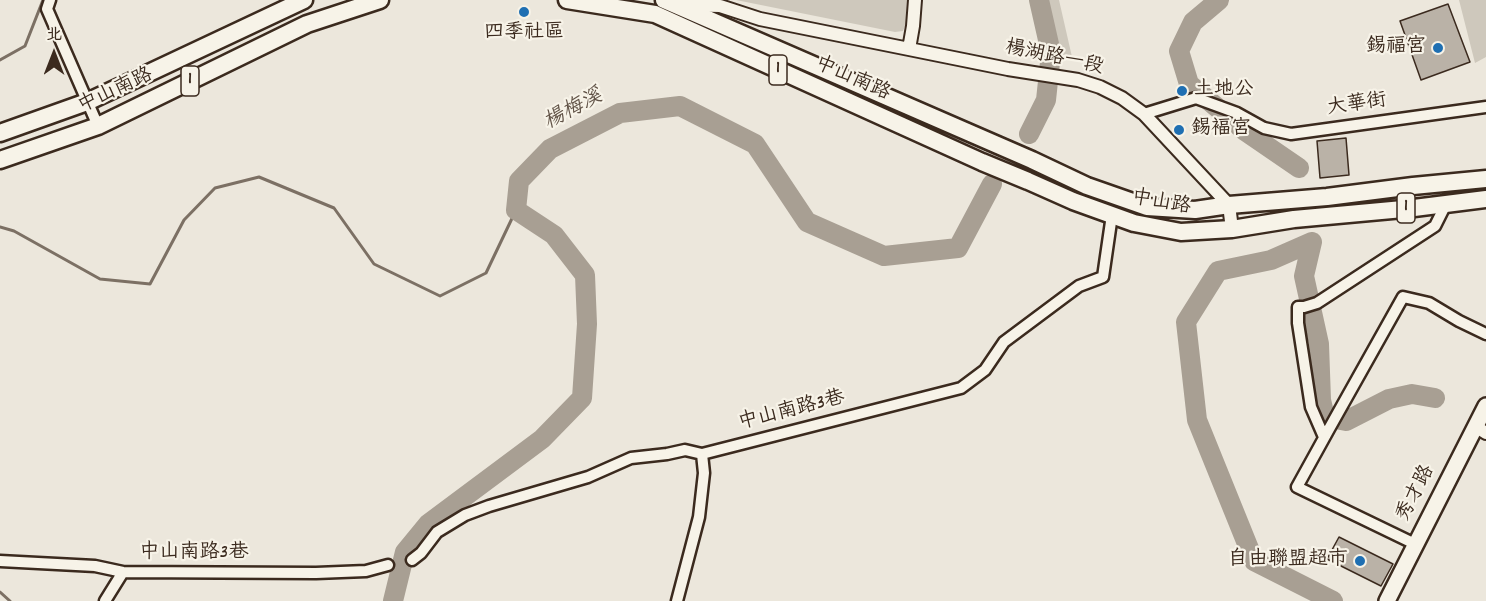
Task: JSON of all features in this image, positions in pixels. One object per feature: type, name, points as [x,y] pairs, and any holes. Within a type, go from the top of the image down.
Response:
[{"type":"main road","name":"中山南路","points":[[0,133],[87,102],[303,0]]},
{"type":"main road","name":"中山南路","points":[[0,160],[98,126],[307,24],[380,0]]},
{"type":"main road","name":"中山南路","points":[[567,0],[665,6],[1032,160]]},
{"type":"main road","name":"中山南路","points":[[665,6],[982,162],[1028,181]]},
{"type":"main road","name":"中山路","points":[[1032,160],[1087,186],[1146,207],[1194,210],[1486,179]]},
{"type":"main road","name":"中山路","points":[[1028,181],[1072,201],[1134,223],[1181,232],[1232,229],[1294,219],[1446,204]]},
{"type":"main road","name":"1","points":[[1446,204],[1486,199]]},
{"type":"main road","name":"秀才路","points":[[1387,601],[1415,544],[1480,430],[1486,405]]},
{"type":"street","points":[[909,49],[915,0]]},
{"type":"street","points":[[46,3],[98,126]]},
{"type":"street","name":"楊湖路一段","points":[[665,6],[720,6],[760,19],[1008,69],[1077,80],[1100,87],[1122,98],[1144,114],[1229,205]]},
{"type":"street","name":"大華街","points":[[1144,114],[1196,98],[1237,113],[1264,128],[1291,134],[1486,107]]},
{"type":"street","points":[[1326,433],[1311,407],[1298,323],[1298,307],[1317,303],[1434,226],[1446,204]]},
{"type":"street","points":[[1229,205],[1232,229]]},
{"type":"street","name":"中山南路3巷","points":[[412,560],[421,553],[437,532],[465,515],[588,477],[631,458],[685,450],[702,454],[960,387],[985,370],[1004,342],[1079,286],[1103,277],[1112,215]]},
{"type":"street","points":[[1415,544],[1297,487],[1403,297],[1429,303],[1458,321],[1486,334]]},
{"type":"street","points":[[677,601],[699,517],[704,473],[702,454]]},
{"type":"street","name":"中山南路3巷","points":[[0,561],[95,566],[123,572],[316,573],[366,571],[388,566]]},
{"type":"street","points":[[105,601],[123,572]]},
{"type":"shaded area","points":[[736,0],[907,0],[906,24],[903,31],[895,32]]},
{"type":"shaded area","points":[[1045,0],[1059,0],[1072,57],[1059,57]]},
{"type":"shaded area","points":[[1459,0],[1486,0],[1486,57],[1475,63]]},
{"type":"building","name":"錫福宮","points":[[1448,4],[1470,62],[1421,80],[1400,21]]},
{"type":"building","points":[[1346,138],[1349,175],[1320,178],[1317,141]]},
{"type":"building","name":"自由聯盟超市","points":[[1339,537],[1393,564],[1381,586],[1327,559]]},
{"type":"waterway","points":[[0,60],[25,46],[43,0]]},
{"type":"waterway","name":"楊梅溪","points":[[1029,134],[1046,100],[1051,53],[1039,0]]},
{"type":"waterway","points":[[1219,0],[1193,22],[1179,51],[1189,84],[1245,131],[1299,168]]},
{"type":"waterway","name":"楊梅溪","points":[[393,601],[405,552],[428,524],[542,439],[582,398],[587,324],[585,275],[554,235],[516,210],[519,181],[550,149],[620,113],[680,106],[755,144],[807,222],[884,256],[958,248],[992,184]]},
{"type":"waterway","points":[[0,227],[14,231],[100,279],[150,284],[184,220],[215,188],[259,177],[334,208],[374,264],[440,296],[486,273],[516,210]]},
{"type":"waterway","points":[[1312,242],[1271,260],[1218,271],[1186,322],[1197,420],[1254,561],[1333,601]]},
{"type":"waterway","points":[[1312,242],[1304,276],[1319,344],[1321,400],[1325,417],[1346,421],[1389,399],[1412,394],[1435,398]]},
{"type":"waterway","points":[[0,592],[10,601]]},
{"type":"place","name":"四季社區","points":[[524,12]]},
{"type":"place","name":"錫福宮","points":[[1438,48]]},
{"type":"place","name":"土地公","points":[[1182,91]]},
{"type":"place","name":"錫褔宮","points":[[1179,130]]},
{"type":"place","name":"自由聯盟超市","points":[[1360,561]]}]
